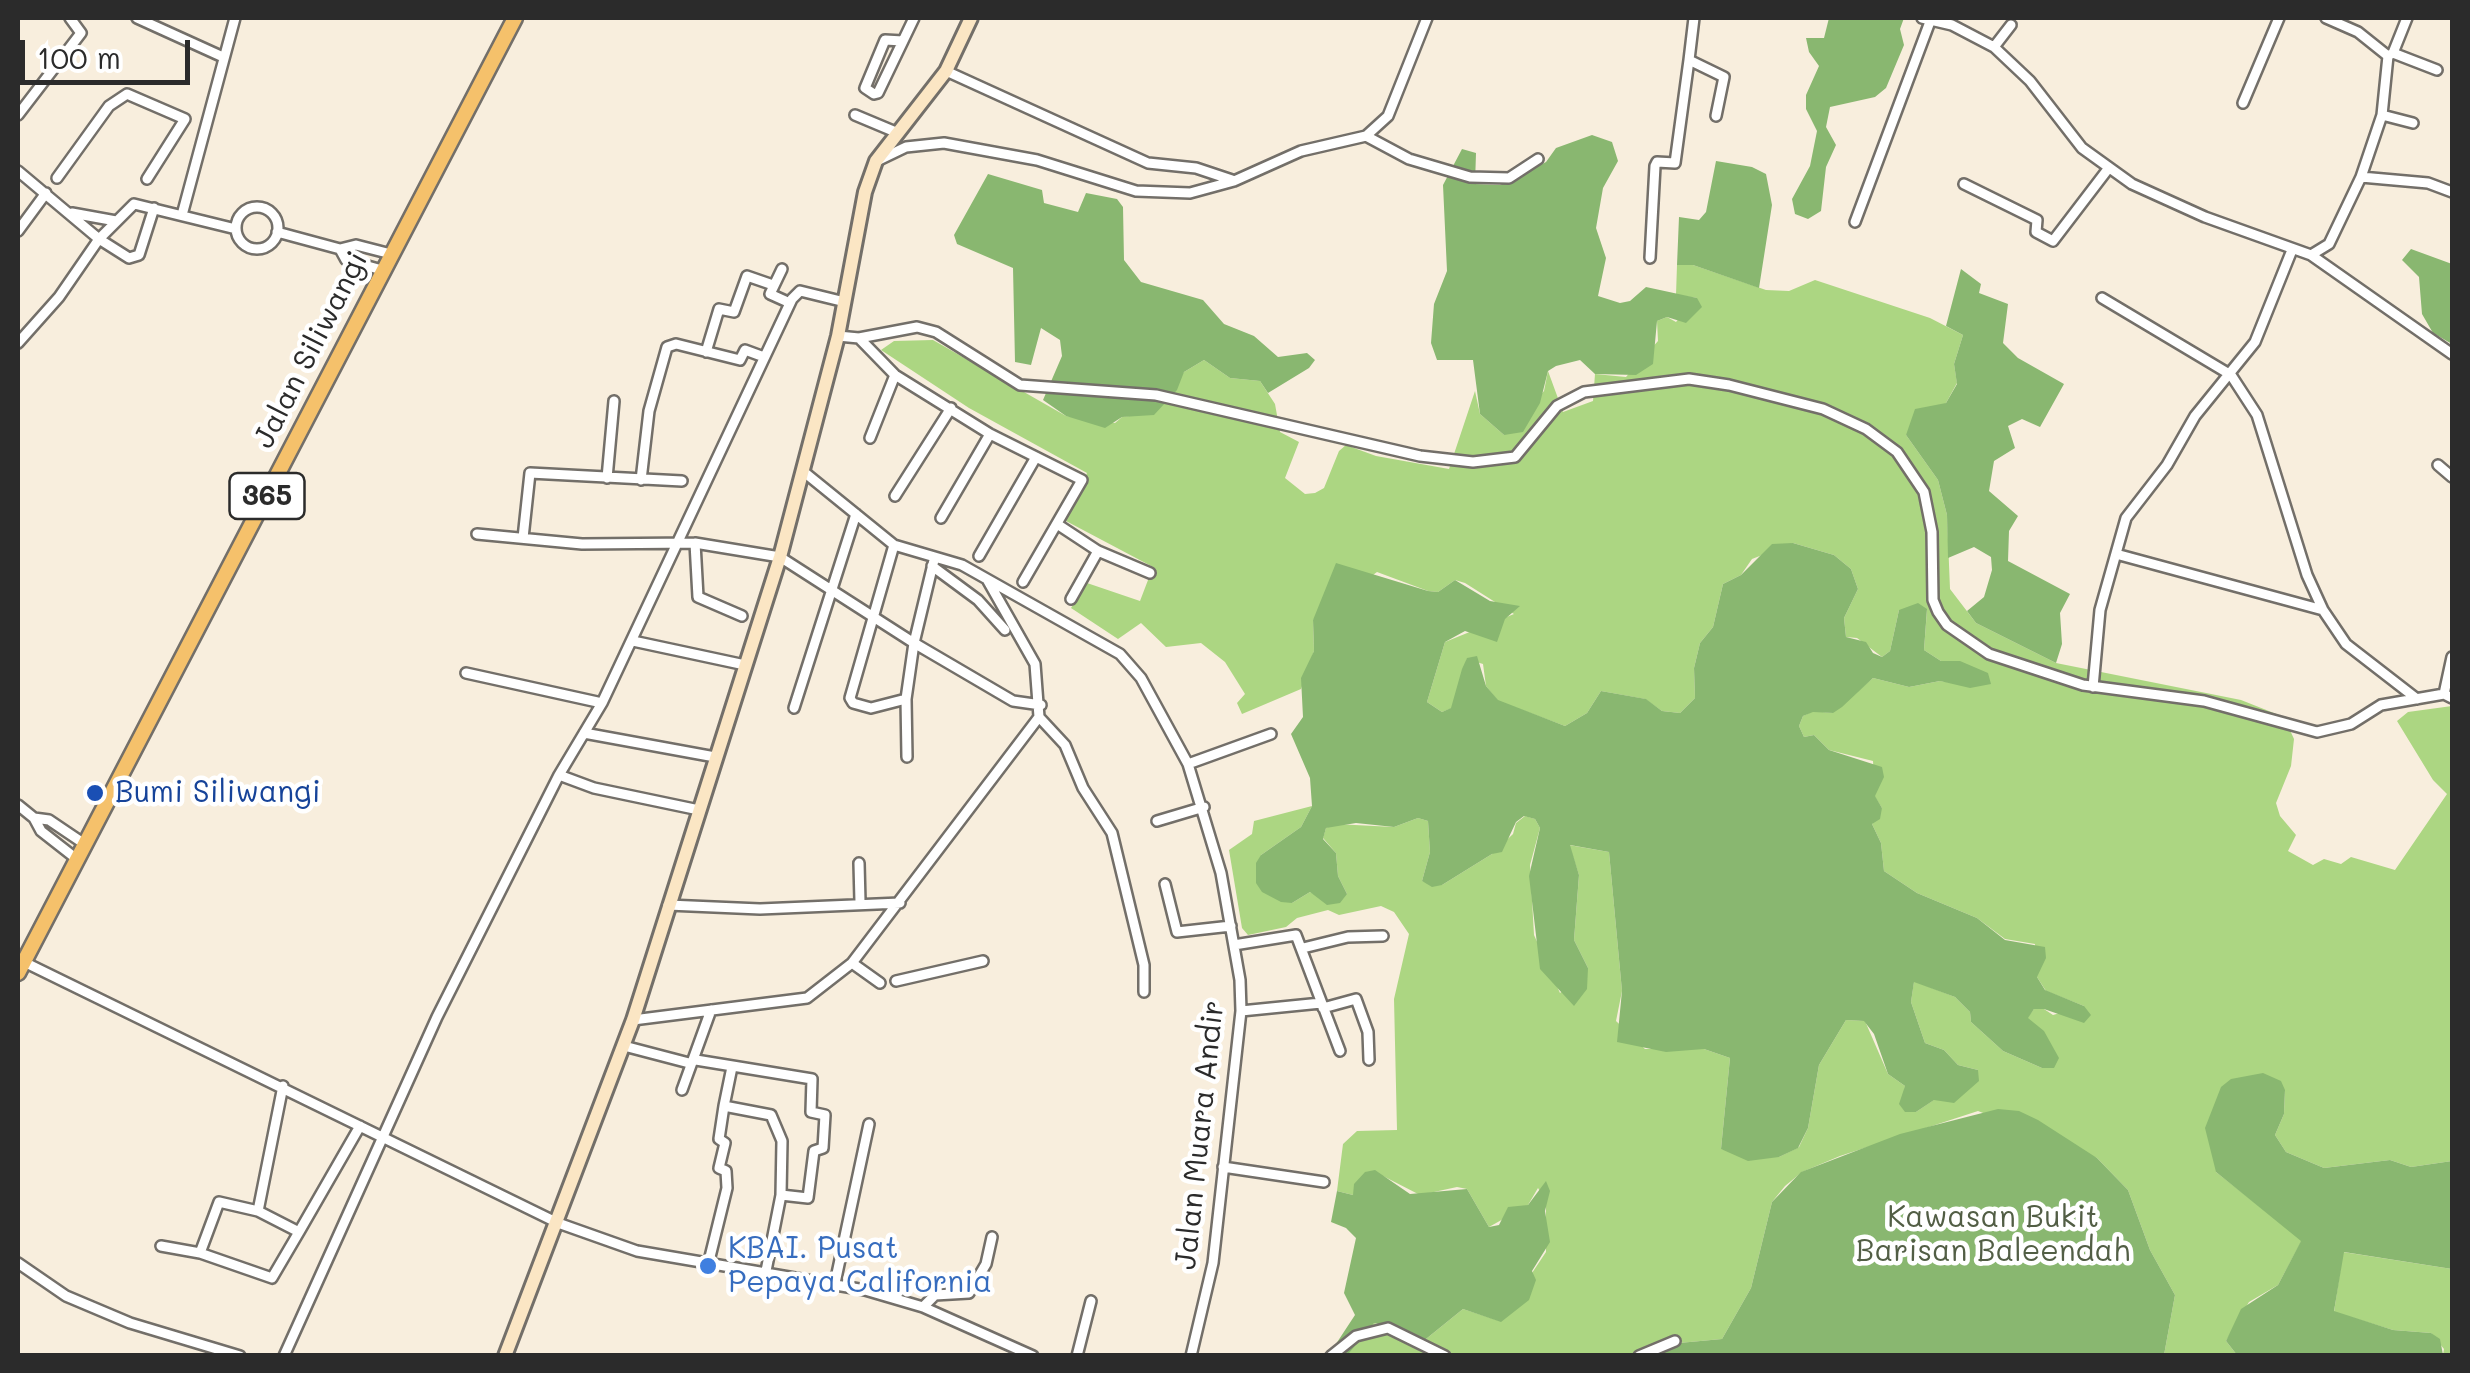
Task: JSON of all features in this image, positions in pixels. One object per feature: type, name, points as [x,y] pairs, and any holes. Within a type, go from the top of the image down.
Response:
[{"type":"main road","name":"Jalan Siliwangi","points":[[21,967],[515,18]]},
{"type":"main road","points":[[505,1356],[634,1020],[780,558],[838,336],[865,192],[876,161],[946,70],[968,19]]},
{"type":"street","points":[[18,115],[81,33],[70,18]]},
{"type":"street","points":[[137,18],[222,58]]},
{"type":"street","points":[[182,215],[234,18]]},
{"type":"street","points":[[903,41],[885,40],[865,88],[878,93],[903,41],[914,18]]},
{"type":"street","points":[[876,161],[906,147],[944,143],[1036,160],[1136,191],[1190,192],[1234,181],[1301,151],[1366,136],[1388,116],[1427,18]]},
{"type":"street","points":[[1650,258],[1655,166],[1676,163],[1694,18]]},
{"type":"street","points":[[1855,222],[1927,18],[1994,47],[2030,81],[2082,148],[2108,169],[2189,210],[2312,255],[2452,354]]},
{"type":"street","points":[[2243,103],[2279,18]]},
{"type":"street","points":[[2326,18],[2358,32],[2390,55],[2438,70]]},
{"type":"street","points":[[2312,255],[2328,244],[2359,181],[2382,115],[2390,55],[2407,18]]},
{"type":"street","points":[[1994,47],[2011,25]]},
{"type":"street","points":[[1689,60],[1724,77],[1716,116]]},
{"type":"street","points":[[946,70],[1148,163],[1196,168],[1234,181]]},
{"type":"street","points":[[56,178],[119,96],[134,96],[206,127]]},
{"type":"street","points":[[2382,115],[2412,123]]},
{"type":"street","points":[[855,116],[898,134]]},
{"type":"street","points":[[147,178],[185,119]]},
{"type":"street","points":[[1366,136],[1409,158],[1470,177],[1509,178],[1538,160]]},
{"type":"street","points":[[1964,184],[2037,220],[2036,232],[2053,242],[2108,169]]},
{"type":"street","points":[[18,171],[99,239],[136,258],[154,208]]},
{"type":"street","points":[[2359,181],[2428,183],[2452,192]]},
{"type":"street","points":[[18,231],[46,193]]},
{"type":"street","points":[[18,343],[59,296],[99,239],[134,204],[236,229]]},
{"type":"street","points":[[260,208],[272,214],[277,232],[270,244],[258,249],[241,242],[236,229],[243,212],[260,208]]},
{"type":"street","points":[[70,212],[116,222]]},
{"type":"street","points":[[277,232],[340,249],[356,245],[391,254]]},
{"type":"street","points":[[340,249],[346,260],[382,270]]},
{"type":"street","points":[[2093,687],[2100,610],[2126,518],[2166,465],[2195,416],[2255,342],[2292,250]]},
{"type":"street","points":[[782,269],[770,294],[790,304]]},
{"type":"street","points":[[706,352],[719,309],[734,312],[747,276],[773,285]]},
{"type":"street","points":[[284,1356],[437,1017],[559,775],[602,703],[790,304],[800,291],[844,302]]},
{"type":"street","points":[[2102,298],[2230,375],[2257,416],[2307,575],[2323,610],[2346,644],[2417,698]]},
{"type":"street","points":[[838,336],[860,338],[917,327],[936,332],[1020,386],[1156,394],[1420,456],[1473,462],[1515,457],[1557,406],[1604,387],[1689,378],[1806,405],[1866,429],[1897,452],[1924,492],[1932,532],[1933,600],[1947,625],[1990,654],[2051,678],[2204,701],[2317,732],[2351,724],[2381,705],[2448,696],[2452,656]]},
{"type":"street","points":[[860,338],[895,375],[990,434],[1082,480],[1023,582]]},
{"type":"street","points":[[641,480],[650,411],[667,347],[676,344],[740,360],[745,350],[764,357]]},
{"type":"street","points":[[870,438],[895,375]]},
{"type":"street","points":[[607,478],[614,401]]},
{"type":"street","points":[[896,496],[951,408]]},
{"type":"street","points":[[941,518],[990,434]]},
{"type":"street","points":[[979,556],[1036,456]]},
{"type":"street","points":[[2438,465],[2452,477]]},
{"type":"street","name":"Jalan Muara Andir","points":[[804,472],[894,545],[933,563],[962,565],[1120,654],[1141,678],[1188,764],[1204,807],[1231,926],[1242,1011],[1214,1263],[1192,1356]]},
{"type":"street","points":[[524,538],[530,473],[682,481]]},
{"type":"street","points":[[794,708],[828,589],[856,514]]},
{"type":"street","points":[[1056,524],[1098,551],[1150,573]]},
{"type":"street","points":[[477,534],[695,544],[780,558],[872,618],[1013,700],[1042,704]]},
{"type":"street","points":[[695,544],[698,597],[742,616]]},
{"type":"street","points":[[894,545],[850,701],[871,708],[906,699]]},
{"type":"street","points":[[1072,599],[1098,551]]},
{"type":"street","points":[[2116,554],[2323,610]]},
{"type":"street","points":[[907,758],[906,699],[914,642],[933,563],[978,600],[1005,630]]},
{"type":"street","points":[[634,1020],[807,998],[852,963],[1039,717],[1042,704],[1035,664],[988,581]]},
{"type":"street","points":[[632,642],[745,665]]},
{"type":"street","points":[[466,673],[602,703]]},
{"type":"street","points":[[1039,717],[1065,745],[1083,788],[1112,833],[1144,965],[1144,992]]},
{"type":"street","points":[[584,733],[715,757]]},
{"type":"street","points":[[1188,764],[1271,734]]},
{"type":"street","points":[[559,775],[594,788],[699,810]]},
{"type":"street","points":[[18,805],[34,818],[41,832],[78,860]]},
{"type":"street","points":[[1157,821],[1204,807]]},
{"type":"street","points":[[34,818],[48,820],[86,845]]},
{"type":"street","points":[[860,863],[860,902]]},
{"type":"street","points":[[1164,884],[1177,932],[1231,926]]},
{"type":"street","points":[[668,905],[760,908],[900,902]]},
{"type":"street","points":[[1234,945],[1293,935],[1302,948],[1340,1051]]},
{"type":"street","points":[[1302,948],[1348,936],[1383,936]]},
{"type":"street","points":[[896,980],[983,961]]},
{"type":"street","points":[[852,963],[880,983]]},
{"type":"street","points":[[21,967],[282,1086],[558,1223],[637,1251],[765,1276],[835,1283],[923,1306],[1013,1351],[1033,1356]]},
{"type":"street","points":[[1242,1011],[1322,1006],[1356,999],[1368,1032],[1369,1060]]},
{"type":"street","points":[[682,1090],[711,1010]]},
{"type":"street","points":[[624,1046],[812,1079],[811,1112],[825,1116],[823,1148],[814,1151],[808,1198],[781,1195]]},
{"type":"street","points":[[708,1265],[726,1188],[726,1171],[719,1168],[724,1143],[719,1139],[732,1067]]},
{"type":"street","points":[[258,1211],[282,1086]]},
{"type":"street","points":[[724,1106],[772,1116],[783,1149],[781,1195],[765,1276]]},
{"type":"street","points":[[835,1283],[870,1124]]},
{"type":"street","points":[[161,1246],[200,1253],[272,1278],[360,1126]]},
{"type":"street","points":[[1223,1167],[1324,1182]]},
{"type":"street","points":[[200,1253],[219,1202],[258,1211],[299,1232]]},
{"type":"street","points":[[923,1306],[936,1295],[969,1293],[986,1264],[992,1237]]},
{"type":"street","points":[[18,1263],[66,1296],[130,1324],[240,1356]]},
{"type":"street","points":[[1076,1356],[1092,1302]]},
{"type":"street","points":[[1331,1356],[1356,1336],[1388,1328],[1445,1356]]},
{"type":"street","points":[[1640,1356],[1675,1341]]},
{"type":"green space","points":[[1829,18],[1904,18],[1900,29],[1904,45],[1886,88],[1875,97],[1830,107],[1826,127],[1836,145],[1826,167],[1821,211],[1808,219],[1795,214],[1792,199],[1810,166],[1817,131],[1806,109],[1806,95],[1819,66],[1809,52],[1806,38],[1824,38]]},
{"type":"green space","points":[[1592,135],[1612,142],[1618,161],[1603,188],[1596,228],[1606,258],[1598,296],[1620,303],[1630,301],[1646,287],[1697,298],[1702,307],[1686,323],[1667,317],[1657,321],[1653,364],[1636,375],[1595,374],[1580,360],[1548,371],[1540,403],[1523,432],[1504,435],[1480,414],[1473,360],[1437,360],[1431,343],[1434,304],[1447,271],[1443,185],[1462,149],[1476,153],[1475,184],[1500,185],[1546,162],[1556,148]]},
{"type":"green space","points":[[1716,161],[1752,167],[1766,174],[1772,205],[1759,288],[1693,265],[1677,265],[1679,217],[1699,220],[1706,212]]},
{"type":"green space","points":[[988,174],[1042,190],[1044,203],[1078,212],[1086,193],[1117,199],[1123,207],[1124,260],[1141,282],[1203,300],[1224,324],[1254,336],[1278,357],[1307,353],[1315,360],[1309,368],[1268,393],[1260,381],[1230,378],[1204,360],[1184,372],[1177,390],[1154,415],[1122,417],[1105,428],[1066,416],[1043,400],[1062,356],[1060,340],[1041,328],[1031,365],[1015,362],[1013,268],[957,244],[954,235]]},
{"type":"green space","points":[[2411,249],[2452,264],[2452,344],[2433,333],[2422,314],[2419,277],[2402,260]]},
{"type":"green space","points":[[1677,265],[1693,265],[1766,290],[1789,291],[1815,280],[1930,318],[1963,335],[1954,364],[1957,383],[1946,403],[1906,435],[1938,480],[1947,515],[1950,589],[1976,623],[2056,663],[2241,700],[2284,717],[2294,739],[2291,766],[2276,803],[2280,816],[2296,835],[2288,851],[2313,865],[2324,859],[2341,864],[2351,857],[2395,870],[2447,794],[2433,780],[2397,721],[2408,712],[2452,706],[2452,1161],[2411,1167],[2390,1160],[2324,1168],[2286,1152],[2275,1135],[2284,1114],[2285,1090],[2216,1172],[2302,1240],[2278,1285],[2249,1302],[2226,1341],[2237,1355],[2164,1355],[2175,1295],[2150,1250],[2128,1190],[2097,1158],[1978,1111],[1840,1156],[1802,1172],[1785,1186],[1772,1202],[1751,1288],[1722,1339],[1679,1343],[1648,1356],[1327,1355],[1374,1323],[1421,1343],[1463,1309],[1500,1321],[1546,1252],[1546,1201],[1538,1188],[1528,1205],[1489,1227],[1467,1189],[1457,1187],[1420,1195],[1383,1176],[1353,1195],[1337,1191],[1343,1144],[1357,1131],[1397,1130],[1394,999],[1409,934],[1394,912],[1381,906],[1339,915],[1328,910],[1297,918],[1286,927],[1248,935],[1242,928],[1229,850],[1252,834],[1254,821],[1312,806],[1301,827],[1261,855],[1292,903],[1310,892],[1320,897],[1347,894],[1338,876],[1336,853],[1323,838],[1326,828],[1335,824],[1394,827],[1418,818],[1428,821],[1430,852],[1422,881],[1442,885],[1492,854],[1525,816],[1535,819],[1540,828],[1530,865],[1534,935],[1560,993],[1588,968],[1574,940],[1579,875],[1569,845],[1609,852],[1622,991],[1616,1021],[1645,1049],[1704,1049],[1730,1058],[1721,1149],[1779,1157],[1799,1147],[1808,1128],[1819,1065],[1846,1020],[1865,1021],[1888,1074],[1905,1086],[1904,1095],[1916,1112],[1978,1070],[1958,1065],[1944,1050],[1925,1043],[1911,1002],[1914,981],[1955,997],[1970,1012],[1971,1022],[2003,1051],[2042,1068],[2034,1027],[2027,1018],[2034,1009],[2044,1009],[2053,1015],[2084,1006],[2046,991],[2037,977],[2035,944],[2005,939],[1977,918],[1917,893],[1884,871],[1881,843],[1872,824],[1882,808],[1875,797],[1873,761],[1829,750],[1814,735],[1804,737],[1799,726],[1803,716],[1813,711],[1832,713],[1873,678],[1909,687],[1940,681],[1960,684],[1960,661],[1941,661],[1924,650],[1927,610],[1899,610],[1890,651],[1882,657],[1857,638],[1846,637],[1844,618],[1858,589],[1851,569],[1834,555],[1793,543],[1752,559],[1741,575],[1723,584],[1713,627],[1700,643],[1694,668],[1695,698],[1680,713],[1662,711],[1645,699],[1601,691],[1587,713],[1565,726],[1498,701],[1486,686],[1483,664],[1467,659],[1452,708],[1442,712],[1427,702],[1445,642],[1514,614],[1465,583],[1455,580],[1438,592],[1428,591],[1377,572],[1313,620],[1314,651],[1301,689],[1242,714],[1237,703],[1245,694],[1225,662],[1201,643],[1166,647],[1141,623],[1118,639],[1071,608],[1087,583],[1140,601],[1153,567],[1066,521],[1087,473],[969,408],[881,350],[894,341],[933,340],[1066,416],[1115,423],[1122,417],[1144,414],[1184,372],[1204,360],[1230,378],[1260,381],[1275,404],[1280,432],[1299,442],[1285,478],[1305,494],[1315,493],[1324,488],[1339,451],[1346,445],[1376,456],[1449,469],[1475,391],[1480,414],[1504,435],[1544,391],[1548,371],[1563,412],[1593,401],[1595,374],[1626,377],[1658,341],[1657,321],[1667,317],[1676,322],[1697,298],[1676,295]]},
{"type":"green space","points":[[1961,269],[1981,284],[1979,293],[2008,304],[2003,343],[2018,358],[2064,384],[2040,427],[2022,419],[2008,426],[2015,448],[1994,461],[1989,491],[2018,516],[2009,531],[2008,561],[2070,594],[2060,613],[2062,644],[2056,663],[1976,623],[1967,611],[1984,597],[1992,570],[1991,557],[1974,547],[1948,558],[1947,515],[1938,480],[1906,435],[1915,409],[1946,403],[1957,384],[1954,364],[1963,335],[1946,326]]},
{"type":"green space","points":[[1793,543],[1834,555],[1851,569],[1858,589],[1844,618],[1846,637],[1866,642],[1873,653],[1882,657],[1890,651],[1899,610],[1918,603],[1927,609],[1924,650],[1941,661],[1960,661],[1988,673],[1991,684],[1970,688],[1940,681],[1909,687],[1873,678],[1833,713],[1813,712],[1803,716],[1799,726],[1804,737],[1814,735],[1829,750],[1882,767],[1884,777],[1875,796],[1882,808],[1880,819],[1872,824],[1881,843],[1884,871],[1917,893],[1977,918],[2005,940],[2045,947],[2046,958],[2037,977],[2045,990],[2084,1006],[2091,1015],[2084,1023],[2034,1009],[2028,1018],[2044,1031],[2059,1058],[2054,1068],[2042,1068],[2003,1051],[1971,1022],[1970,1012],[1955,997],[1914,982],[1911,1002],[1925,1043],[1944,1050],[1958,1065],[1978,1070],[1979,1081],[1954,1103],[1934,1100],[1916,1112],[1905,1112],[1899,1104],[1905,1086],[1888,1074],[1874,1034],[1864,1021],[1846,1020],[1819,1065],[1808,1128],[1798,1148],[1779,1157],[1748,1161],[1721,1149],[1730,1058],[1704,1049],[1666,1052],[1617,1042],[1622,991],[1609,852],[1570,845],[1579,875],[1574,940],[1588,968],[1587,989],[1574,1006],[1540,969],[1529,876],[1540,828],[1535,819],[1524,816],[1516,822],[1502,852],[1492,854],[1442,885],[1432,887],[1422,881],[1430,852],[1428,821],[1418,818],[1394,827],[1356,823],[1326,828],[1323,839],[1336,853],[1338,876],[1347,894],[1340,903],[1327,905],[1310,892],[1292,903],[1281,902],[1262,892],[1256,883],[1256,863],[1261,855],[1301,827],[1312,806],[1310,778],[1291,734],[1303,717],[1301,678],[1314,651],[1313,620],[1336,563],[1428,591],[1438,592],[1455,580],[1490,601],[1520,606],[1505,619],[1497,642],[1465,631],[1445,642],[1427,702],[1442,712],[1451,708],[1467,658],[1477,656],[1486,686],[1498,700],[1565,726],[1587,713],[1601,691],[1646,699],[1662,711],[1680,713],[1695,698],[1694,668],[1700,643],[1713,627],[1723,584],[1741,575],[1772,544]]},
{"type":"green space","points":[[2263,1073],[2281,1081],[2285,1090],[2284,1114],[2275,1135],[2286,1152],[2324,1168],[2390,1160],[2411,1167],[2452,1161],[2452,1269],[2344,1252],[2334,1311],[2393,1330],[2431,1333],[2440,1339],[2443,1355],[2237,1355],[2226,1341],[2241,1309],[2278,1285],[2301,1241],[2216,1172],[2205,1128],[2221,1087],[2231,1079]]},
{"type":"green space","name":"Kawasan Bukit Barisan Baleendah","points":[[1998,1109],[2019,1111],[2038,1120],[2097,1158],[2128,1190],[2150,1250],[2175,1295],[2164,1355],[1648,1356],[1679,1343],[1722,1339],[1751,1288],[1772,1202],[1801,1172],[1900,1134]]},
{"type":"green space","points":[[1375,1170],[1410,1194],[1467,1189],[1489,1227],[1499,1225],[1508,1207],[1528,1205],[1546,1181],[1550,1191],[1545,1211],[1550,1242],[1532,1271],[1536,1280],[1529,1300],[1501,1322],[1463,1309],[1421,1343],[1405,1343],[1391,1327],[1374,1323],[1349,1353],[1339,1355],[1332,1350],[1355,1315],[1344,1293],[1356,1238],[1346,1228],[1331,1222],[1337,1191],[1353,1195],[1354,1184],[1365,1172]]},
{"type":"green space","points":[[2343,1252],[2452,1269],[2452,1355],[2443,1355],[2444,1349],[2431,1333],[2393,1330],[2334,1312]]},
{"type":"place","name":"Bumi Siliwangi","points":[[95,793]]},
{"type":"place","name":"KBAI. Pusat Pepaya California","points":[[708,1266]]}]
